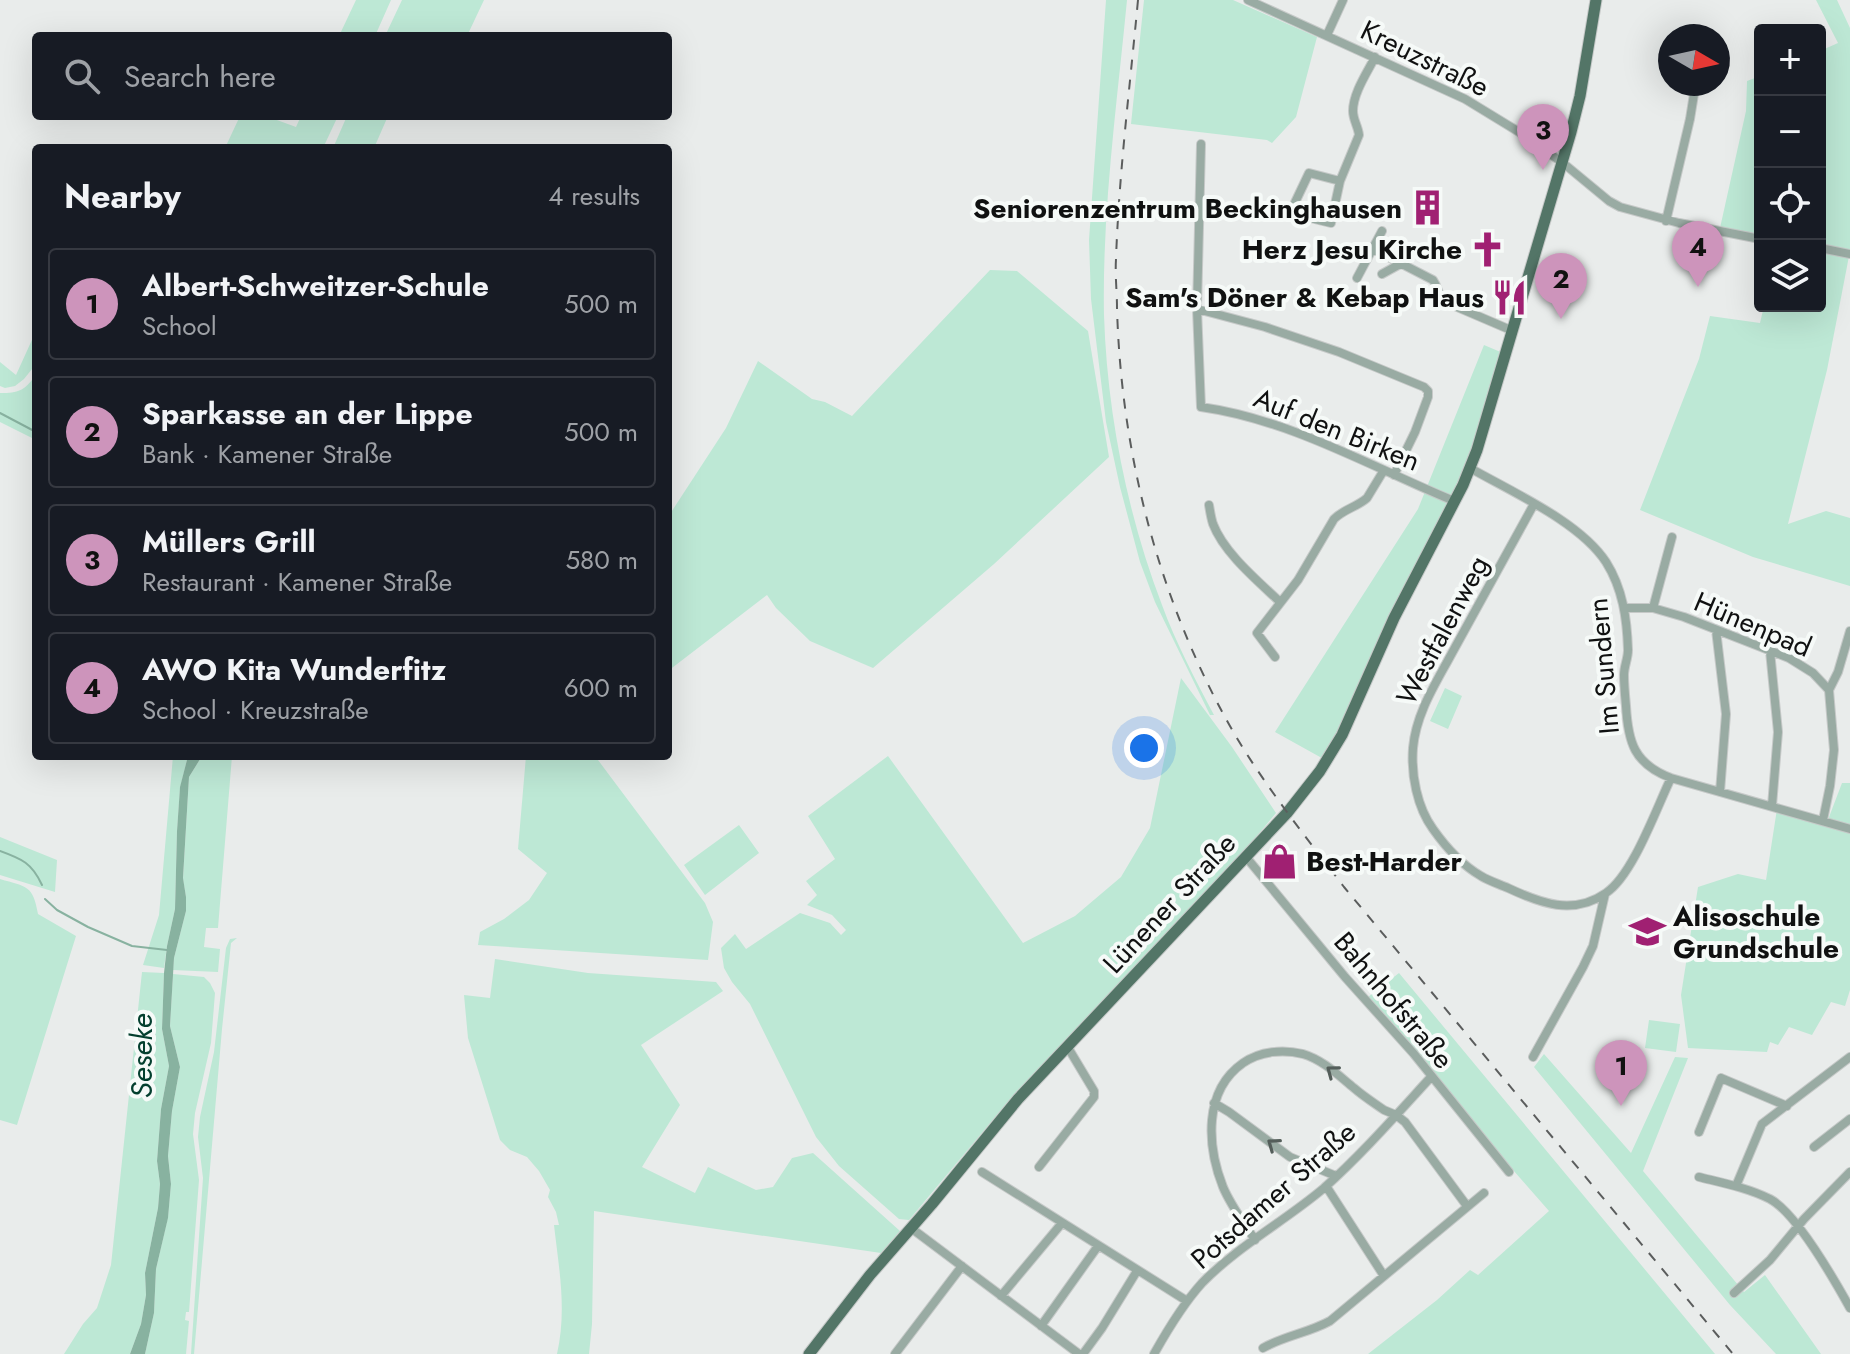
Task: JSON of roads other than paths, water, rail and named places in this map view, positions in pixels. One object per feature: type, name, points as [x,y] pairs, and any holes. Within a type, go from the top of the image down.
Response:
[{"type":"main road","name":"Lünener Straße","points":[[809,1354],[870,1275],[1018,1099],[1246,857],[1299,798],[1336,746],[1394,618],[1470,468],[1563,163],[1580,96],[1596,0]]},
{"type":"street","name":"Kreuzstraße","points":[[1248,0],[1465,99],[1519,132],[1620,207],[1666,221],[1754,238]]},
{"type":"street","name":"Kreuzstraße","points":[[1327,35],[1343,0]]},
{"type":"street","points":[[1340,181],[1309,173],[1290,213],[1331,223],[1340,181],[1359,135],[1353,112],[1355,97],[1375,57]]},
{"type":"street","points":[[1666,221],[1694,96]]},
{"type":"street","points":[[1201,144],[1197,309],[1265,327],[1339,352],[1424,387],[1428,397],[1394,475]]},
{"type":"street","points":[[1357,278],[1382,231]]},
{"type":"street","points":[[1373,249],[1433,280],[1443,301],[1513,331]]},
{"type":"street","points":[[1826,249],[1850,254]]},
{"type":"street","points":[[1382,274],[1402,263]]},
{"type":"street","name":"Auf den Birken","points":[[1197,309],[1201,407],[1234,412],[1271,423],[1337,448],[1454,501]]},
{"type":"street","name":"Im Sundern","points":[[1470,468],[1575,530],[1597,550],[1613,574],[1625,608],[1627,726],[1634,749],[1650,769],[1671,778],[1850,829]]},
{"type":"street","points":[[1275,657],[1257,633],[1298,580],[1334,519],[1364,502],[1384,470]]},
{"type":"street","name":"Westfalenweg","points":[[1534,504],[1424,707],[1417,724],[1413,749],[1415,782],[1422,809],[1432,828],[1454,854],[1482,877],[1550,905],[1575,905],[1605,894]]},
{"type":"street","points":[[1209,505],[1213,524],[1223,541],[1280,602]]},
{"type":"street","name":"Hünenpad","points":[[1653,608],[1672,537]]},
{"type":"street","name":"Hünenpad","points":[[1625,608],[1653,608],[1684,617],[1789,658],[1813,673],[1829,690]]},
{"type":"street","points":[[1716,630],[1726,714],[1720,792]]},
{"type":"street","name":"Hünenpad","points":[[1823,820],[1834,750],[1829,690],[1838,672],[1850,631]]},
{"type":"street","points":[[1770,651],[1778,732],[1772,806]]},
{"type":"street","points":[[1533,1057],[1593,946],[1605,894],[1630,865],[1671,778]]},
{"type":"street","name":"Bahnhofstraße","points":[[1246,857],[1345,977],[1414,1054],[1509,1172]]},
{"type":"street","points":[[1039,1167],[1094,1097],[1094,1091],[1067,1046]]},
{"type":"street","points":[[1255,1240],[1224,1188],[1211,1133],[1214,1103],[1226,1080],[1236,1068],[1261,1054],[1288,1052],[1317,1060],[1384,1110],[1396,1115],[1405,1122],[1467,1206]]},
{"type":"street","points":[[1736,1186],[1762,1124],[1850,1057]]},
{"type":"street","name":"Potsdamer Straße","points":[[1154,1354],[1187,1301],[1214,1272],[1326,1186],[1431,1077]]},
{"type":"street","points":[[1699,1132],[1721,1078],[1787,1106]]},
{"type":"street","points":[[1214,1103],[1290,1157],[1336,1176]]},
{"type":"street","points":[[1814,1147],[1850,1119]]},
{"type":"street","points":[[982,1172],[1187,1301]]},
{"type":"street","points":[[1734,1293],[1770,1260],[1850,1172]]},
{"type":"street","points":[[1699,1177],[1736,1186],[1781,1207],[1821,1259],[1850,1308]]},
{"type":"street","points":[[1326,1186],[1384,1276]]},
{"type":"street","points":[[1263,1348],[1330,1321],[1484,1193]]},
{"type":"street","points":[[1001,1296],[1062,1223]]},
{"type":"street","points":[[911,1228],[1081,1354],[1102,1328],[1137,1271]]},
{"type":"street","points":[[1041,1326],[1098,1246]]},
{"type":"street","points":[[895,1354],[962,1266]]},
{"type":"waterway","points":[[0,413],[32,430]]},
{"type":"waterway","points":[[0,851],[26,863],[42,885]]},
{"type":"waterway","points":[[45,899],[57,910],[88,927],[132,946],[167,950]]},
{"type":"railway","points":[[1138,0],[1117,227],[1120,362],[1135,468],[1147,520],[1180,622],[1226,719],[1282,805],[1344,887],[1733,1354]]},
{"type":"place","name":"Müllers Grill","points":[[1543,170]]},
{"type":"place","name":"Seniorenzentrum Beckinghausen","points":[[1428,208]]},
{"type":"place","name":"Herz Jesu Kirche","points":[[1488,249]]},
{"type":"place","name":"AWO Kita Wunderfitz","points":[[1698,287]]},
{"type":"place","name":"Sam's Döner & Kebap Haus","points":[[1510,297]]},
{"type":"place","name":"Sparkasse an der Lippe","points":[[1561,319]]},
{"type":"place","name":"Best-Harder","points":[[1280,861]]},
{"type":"place","name":"Alisoschule Grundschule","points":[[1647,932]]},
{"type":"place","name":"Albert-Schweitzer-Schule","points":[[1621,1106]]},
{"type":"water label","name":"Seseke","points":[[142,1056]]}]
